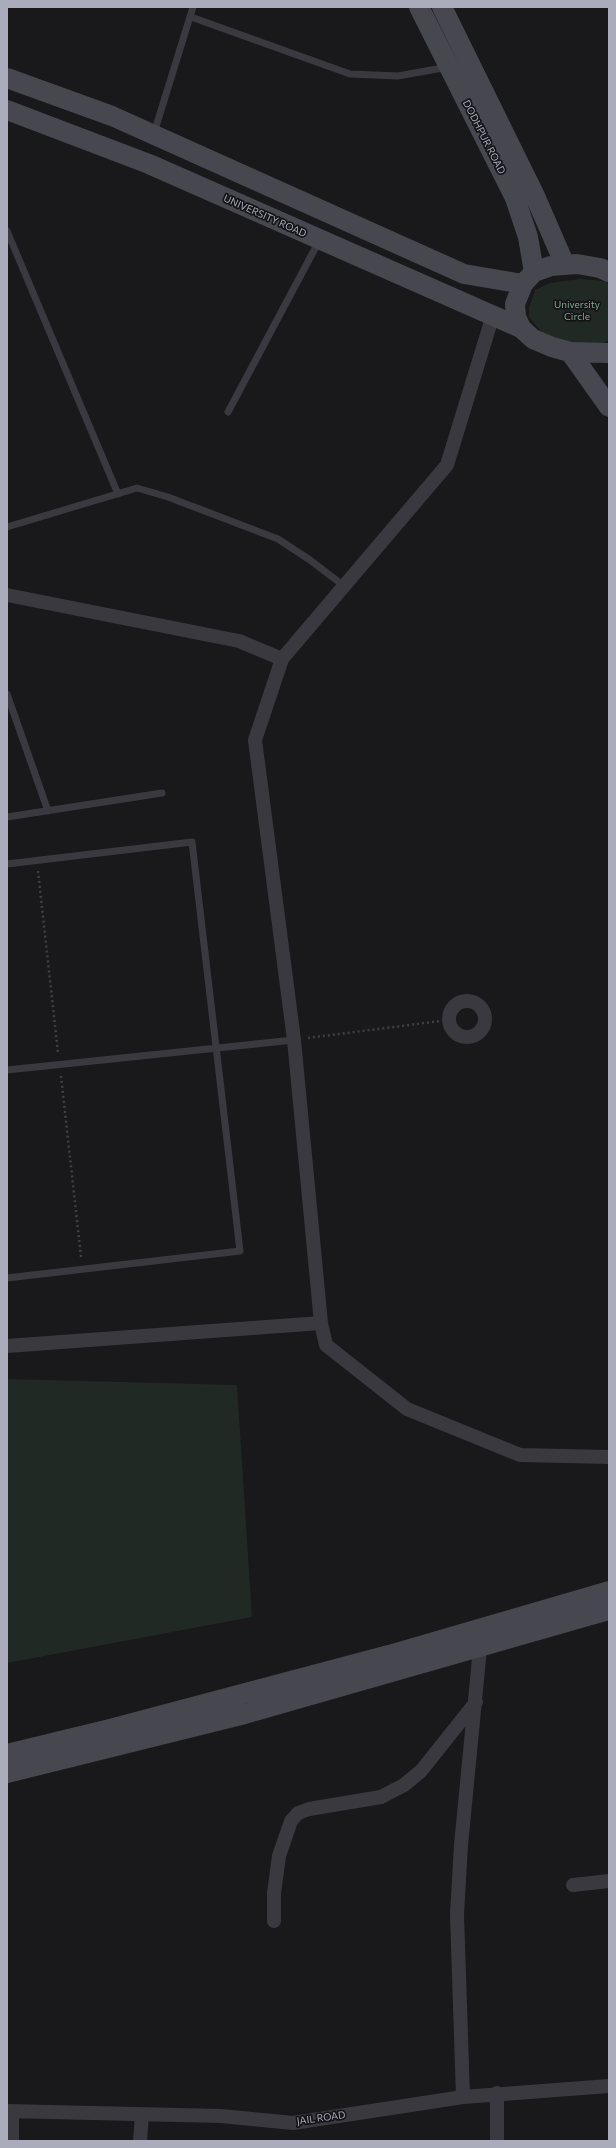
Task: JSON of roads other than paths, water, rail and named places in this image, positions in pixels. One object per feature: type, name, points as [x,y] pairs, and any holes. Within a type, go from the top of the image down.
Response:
[{"type":"main road","name":"DODHPUR ROAD","points":[[419,7],[515,198],[528,238],[529,278]]},
{"type":"main road","name":"DODHPUR ROAD","points":[[442,7],[532,189],[565,265]]},
{"type":"main road","points":[[7,78],[112,116],[464,274],[529,278],[551,266],[577,264],[600,268],[609,272]]},
{"type":"main road","name":"UNIVERSITY ROAD","points":[[7,110],[149,164],[319,240],[493,315],[521,328],[533,339],[552,347],[570,352],[609,353]]},
{"type":"main road","points":[[521,328],[516,317],[515,304],[529,278]]},
{"type":"main road","points":[[570,352],[609,407]]},
{"type":"main road","points":[[7,1773],[245,1714],[481,1637],[609,1591]]},
{"type":"main road","points":[[7,1754],[110,1729],[382,1657],[609,1610]]},
{"type":"street","points":[[493,315],[447,465],[282,659],[255,740],[294,1040],[321,1323],[326,1345],[407,1409],[520,1455],[609,1457]]},
{"type":"street","points":[[7,595],[239,641],[282,659]]},
{"type":"street","points":[[7,1346],[321,1323]]},
{"type":"street","points":[[463,2097],[457,1914],[481,1637]]},
{"type":"street","points":[[274,1921],[274,1893],[279,1856],[291,1821],[298,1814],[308,1809],[381,1797],[404,1785],[421,1771],[476,1702]]},
{"type":"street","points":[[573,1885],[609,1881]]},
{"type":"street","name":"JAIL ROAD","points":[[10,2111],[221,2116],[293,2123],[497,2093],[609,2086]]},
{"type":"street","points":[[497,2093],[497,2141]]},
{"type":"street","points":[[10,2111],[12,2141]]},
{"type":"street","points":[[140,2141],[142,2115]]},
{"type":"lane","points":[[153,134],[193,7]]},
{"type":"lane","points":[[191,17],[350,74],[398,76],[449,67]]},
{"type":"lane","points":[[7,231],[118,494]]},
{"type":"lane","points":[[228,412],[319,240]]},
{"type":"lane","points":[[7,527],[137,488],[162,495],[278,539],[310,560],[344,586]]},
{"type":"lane","points":[[7,694],[48,810]]},
{"type":"lane","points":[[7,817],[162,793]]},
{"type":"lane","points":[[7,864],[192,842],[240,1251],[7,1278]]},
{"type":"lane","points":[[7,1070],[294,1040]]},
{"type":"park label","name":"University Circle","points":[[577,310]]}]
